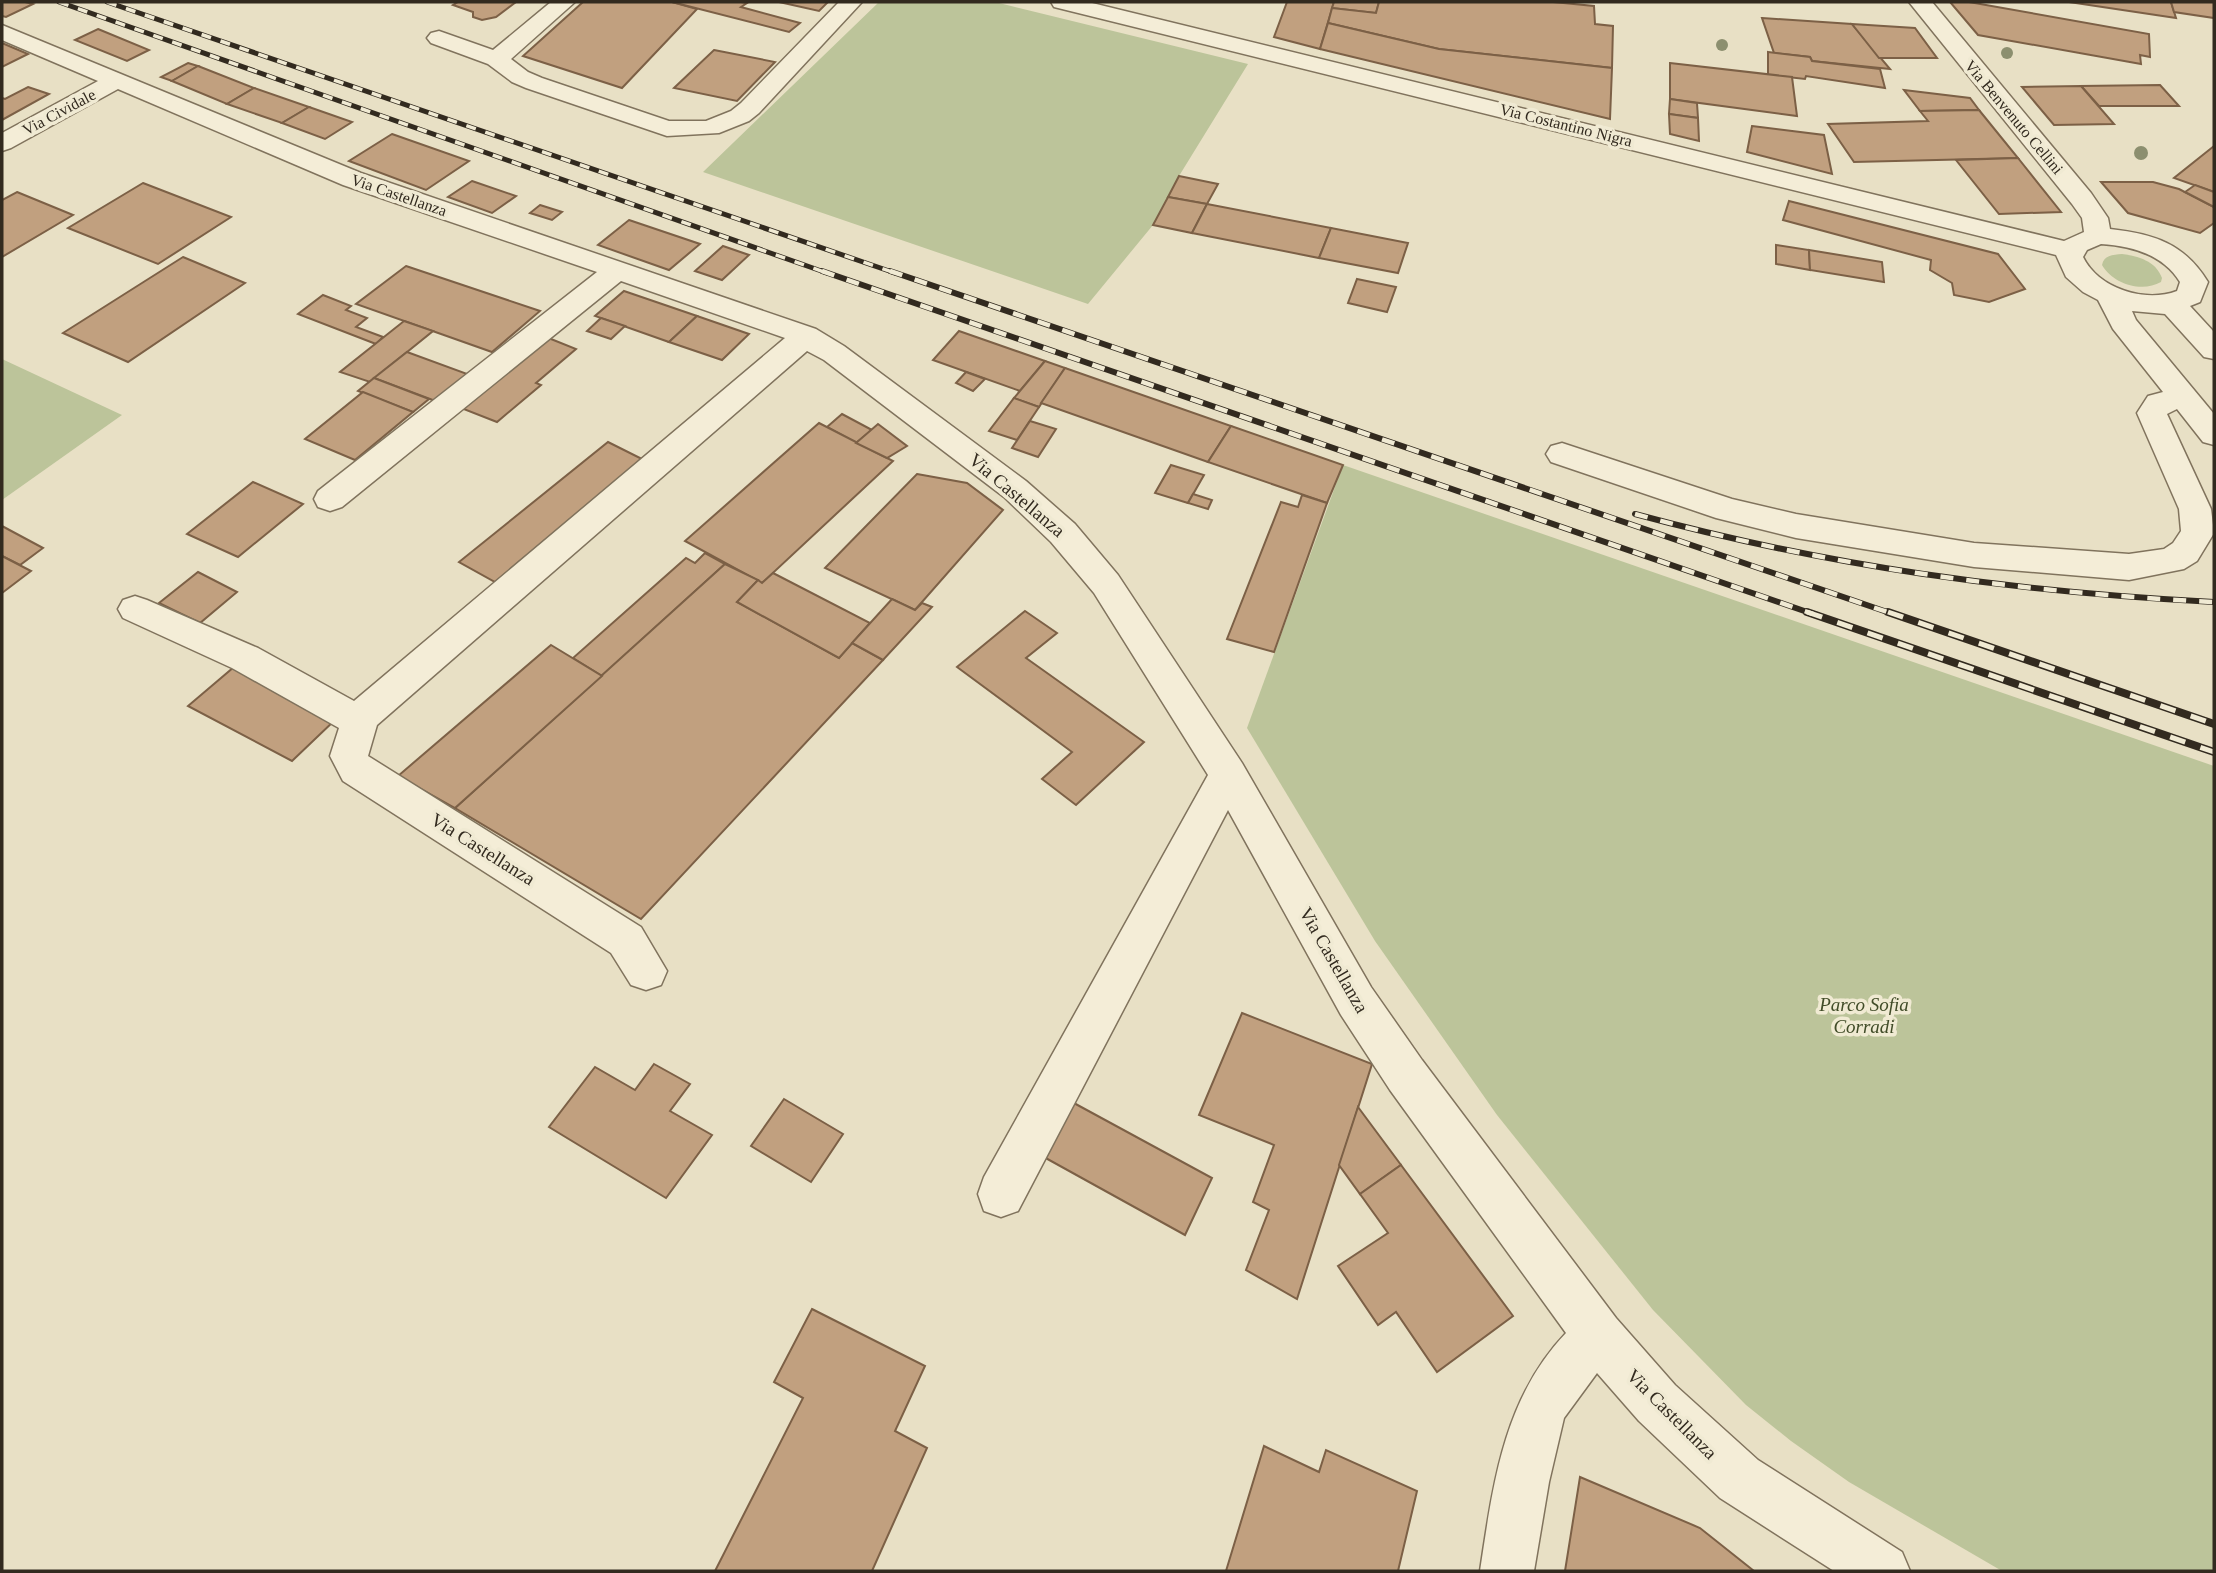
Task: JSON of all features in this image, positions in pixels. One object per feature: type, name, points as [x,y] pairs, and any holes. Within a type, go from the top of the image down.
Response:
[{"type":"street","points":[[496,59],[564,2]]},
{"type":"street","points":[[439,38],[496,59],[520,77],[534,83],[667,129],[710,128],[728,122],[750,108],[851,2]]},
{"type":"street","name":"Via Costantino Nigra","points":[[1062,2],[2069,250]]},
{"type":"street","name":"Via Benvenuto Cellini","points":[[1920,2],[2082,199],[2095,218],[2098,236]]},
{"type":"street","name":"Via Castellanza","points":[[2,32],[352,179],[616,271],[776,322],[834,353],[996,474],[1063,533],[1105,584],[1228,774],[1356,1001],[1406,1075],[1598,1336],[1657,1404],[1739,1479],[1883,1571]]},
{"type":"street","name":"Via Cividale","points":[[2,143],[116,81]]},
{"type":"street","points":[[2098,236],[2132,240],[2151,246],[2202,271],[2193,289],[2182,301],[2172,304],[2143,305],[2111,296],[2095,288],[2072,268],[2068,259],[2069,250],[2076,243],[2098,236]]},
{"type":"street","points":[[330,499],[616,271]]},
{"type":"street","points":[[2111,296],[2123,323],[2214,434]]},
{"type":"street","points":[[2172,304],[2214,350]]},
{"type":"street","points":[[135,608],[244,658],[349,716],[361,717],[806,336]]},
{"type":"street","points":[[1562,454],[1728,510],[1796,526],[1974,555],[2129,568],[2172,560],[2185,552],[2198,532],[2195,509],[2153,420],[2152,412],[2159,403],[2183,397]]},
{"type":"street","name":"Via Castellanza","points":[[361,717],[349,756],[356,770],[625,940],[646,971]]},
{"type":"street","points":[[1001,1194],[1228,774]]},
{"type":"street","points":[[1507,1571],[1532,1439],[1546,1400],[1567,1368],[1598,1336]]},
{"type":"green space","points":[[879,2],[995,2],[1248,64],[1179,176],[1153,225],[1088,304],[703,172]]},
{"type":"green space","points":[[2122,254],[2151,263],[2159,272],[2161,282],[2145,287],[2128,285],[2113,277],[2102,265],[2103,262],[2109,256]]},
{"type":"green space","points":[[2,359],[122,415],[2,500]]},
{"type":"green space","name":"Parco Sofia Corradi","points":[[1343,465],[2214,766],[2214,1571],[2002,1571],[1849,1482],[1746,1405],[1653,1310],[1497,1115],[1375,941],[1247,728]]},
{"type":"building","points":[[2,2],[33,4],[6,17],[2,16]]},
{"type":"building","points":[[458,2],[516,2],[496,17],[482,20],[473,17],[473,12],[453,5]]},
{"type":"building","points":[[583,2],[672,2],[697,9],[622,88],[523,56]]},
{"type":"building","points":[[672,2],[741,2],[747,3],[741,7],[800,23],[789,32]]},
{"type":"building","points":[[779,2],[828,2],[819,11]]},
{"type":"building","points":[[1287,2],[1334,2],[1320,49],[1274,37]]},
{"type":"building","points":[[1334,2],[1379,2],[1376,13],[1332,8]]},
{"type":"building","points":[[1379,2],[1553,2],[1594,6],[1595,24],[1613,26],[1612,68],[1439,49],[1328,23],[1332,8],[1376,13]]},
{"type":"building","points":[[1950,2],[1969,2],[2149,34],[2150,57],[2140,55],[2141,64],[1978,35]]},
{"type":"building","points":[[2069,2],[2171,2],[2176,18]]},
{"type":"building","points":[[2171,2],[2214,2],[2214,18],[2174,12]]},
{"type":"building","points":[[1762,18],[1852,24],[1890,69],[1812,61],[1810,57],[1774,53]]},
{"type":"building","points":[[1328,23],[1439,49],[1612,68],[1610,119],[1320,49]]},
{"type":"building","points":[[1852,24],[1915,28],[1937,58],[1879,58]]},
{"type":"building","points":[[98,29],[149,50],[127,61],[75,40]]},
{"type":"building","points":[[2,43],[28,54],[2,67]]},
{"type":"building","points":[[714,50],[775,62],[737,101],[674,88]]},
{"type":"building","points":[[1768,52],[1810,57],[1812,61],[1880,69],[1885,88],[1806,76],[1805,79],[1768,75]]},
{"type":"building","points":[[188,63],[198,66],[172,81],[161,77]]},
{"type":"building","points":[[1670,63],[1792,77],[1797,116],[1670,99]]},
{"type":"building","points":[[198,66],[254,88],[227,104],[172,81]]},
{"type":"building","points":[[2160,85],[2179,106],[2099,106],[2081,86]]},
{"type":"building","points":[[2081,86],[2114,124],[2054,125],[2022,87]]},
{"type":"building","points":[[28,87],[49,94],[2,120],[2,98]]},
{"type":"building","points":[[254,88],[309,107],[282,123],[227,104]]},
{"type":"building","points":[[1904,90],[1970,98],[1979,110],[1920,111]]},
{"type":"building","points":[[1670,99],[1697,103],[1698,118],[1669,114]]},
{"type":"building","points":[[309,107],[352,122],[325,139],[282,123]]},
{"type":"building","points":[[1979,110],[2018,158],[1854,162],[1828,124],[1928,121],[1920,111]]},
{"type":"building","points":[[1669,114],[1698,118],[1699,141],[1670,134]]},
{"type":"building","points":[[1752,126],[1824,135],[1832,174],[1747,152]]},
{"type":"building","points":[[392,134],[469,161],[426,190],[349,161]]},
{"type":"building","points":[[2214,146],[2214,192],[2174,178]]},
{"type":"building","points":[[2018,158],[2061,212],[1999,214],[1956,160]]},
{"type":"building","points":[[1179,176],[1218,184],[1207,204],[1168,197]]},
{"type":"building","points":[[472,181],[516,196],[492,213],[448,197]]},
{"type":"building","points":[[2101,182],[2153,182],[2179,189],[2214,207],[2214,223],[2200,233],[2128,213]]},
{"type":"building","points":[[143,183],[231,217],[158,264],[68,228]]},
{"type":"building","points":[[2195,185],[2214,192],[2214,207],[2185,192]]},
{"type":"building","points":[[17,192],[73,215],[2,257],[2,200]]},
{"type":"building","points":[[1168,197],[1207,204],[1192,233],[1153,225]]},
{"type":"building","points":[[1789,201],[1998,254],[2025,289],[1989,302],[1954,295],[1952,283],[1930,270],[1931,260],[1783,220]]},
{"type":"building","points":[[1207,204],[1331,228],[1319,258],[1192,233]]},
{"type":"building","points":[[540,205],[562,212],[552,220],[530,213]]},
{"type":"building","points":[[629,220],[700,244],[669,270],[598,245]]},
{"type":"building","points":[[1331,228],[1408,243],[1398,273],[1319,258]]},
{"type":"building","points":[[1776,245],[1809,250],[1810,270],[1776,264]]},
{"type":"building","points":[[723,246],[749,255],[722,280],[695,271]]},
{"type":"building","points":[[1809,250],[1882,262],[1884,282],[1810,270]]},
{"type":"building","points":[[183,257],[245,283],[128,362],[63,333]]},
{"type":"building","points":[[406,266],[540,311],[492,352],[356,304]]},
{"type":"building","points":[[1357,279],[1396,287],[1387,312],[1348,303]]},
{"type":"building","points":[[624,291],[697,316],[669,342],[595,316]]},
{"type":"building","points":[[323,295],[351,306],[346,310],[367,318],[356,327],[383,337],[376,344],[298,314]]},
{"type":"building","points":[[697,316],[749,334],[722,360],[669,342]]},
{"type":"building","points":[[601,318],[625,326],[611,339],[587,331]]},
{"type":"building","points":[[404,321],[433,331],[370,382],[340,372]]},
{"type":"building","points":[[959,331],[1045,361],[1020,391],[933,360]]},
{"type":"building","points":[[546,337],[576,349],[536,383],[541,385],[497,422],[461,408]]},
{"type":"building","points":[[407,352],[470,375],[438,402],[374,378]]},
{"type":"building","points":[[1045,361],[1065,368],[1039,407],[1014,398]]},
{"type":"building","points":[[1065,368],[1231,426],[1208,462],[1041,403]]},
{"type":"building","points":[[966,372],[985,379],[973,391],[956,383]]},
{"type":"building","points":[[374,378],[429,399],[413,412],[358,391]]},
{"type":"building","points":[[363,392],[413,412],[355,460],[305,439]]},
{"type":"building","points":[[1014,398],[1039,407],[1017,440],[989,431]]},
{"type":"building","points":[[842,414],[872,430],[856,443],[827,427]]},
{"type":"building","points":[[1030,421],[1056,429],[1038,457],[1012,448]]},
{"type":"building","points":[[819,423],[893,461],[762,583],[685,541]]},
{"type":"building","points":[[878,424],[907,446],[887,458],[856,443]]},
{"type":"building","points":[[1231,426],[1343,465],[1327,503],[1208,462]]},
{"type":"building","points":[[608,442],[642,459],[495,582],[459,562]]},
{"type":"building","points":[[1171,465],[1204,475],[1188,503],[1155,493]]},
{"type":"building","points":[[917,474],[967,483],[1003,510],[915,610],[825,568]]},
{"type":"building","points":[[253,482],[303,504],[238,557],[187,534]]},
{"type":"building","points":[[1193,494],[1212,500],[1208,509],[1188,503]]},
{"type":"building","points":[[1302,495],[1327,503],[1274,652],[1227,639],[1281,502],[1298,507]]},
{"type":"building","points":[[2,526],[43,548],[20,565],[2,556]]},
{"type":"building","points":[[705,553],[725,564],[602,676],[573,658],[686,558],[695,563]]},
{"type":"building","points":[[2,556],[31,571],[2,593]]},
{"type":"building","points":[[725,564],[758,580],[737,602],[839,658],[852,643],[883,660],[641,919],[455,808]]},
{"type":"building","points":[[198,572],[237,592],[200,623],[159,603]]},
{"type":"building","points":[[773,573],[870,623],[839,658],[737,602],[758,580],[762,583]]},
{"type":"building","points":[[892,599],[915,610],[922,603],[932,607],[883,660],[852,643]]},
{"type":"building","points":[[1025,611],[1057,633],[1026,658],[1144,742],[1076,805],[1042,779],[1072,752],[957,667]]},
{"type":"building","points":[[551,645],[602,676],[455,808],[398,776]]},
{"type":"building","points":[[234,667],[336,719],[292,761],[188,706]]},
{"type":"building","points":[[1242,1013],[1372,1064],[1297,1299],[1246,1270],[1269,1210],[1253,1202],[1274,1145],[1199,1115]]},
{"type":"building","points":[[654,1064],[690,1084],[670,1111],[712,1135],[666,1198],[549,1127],[595,1067],[635,1090]]},
{"type":"building","points":[[784,1099],[843,1134],[811,1182],[751,1146]]},
{"type":"building","points":[[1072,1102],[1212,1178],[1185,1235],[1042,1156]]},
{"type":"building","points":[[1358,1107],[1401,1165],[1360,1194],[1339,1165]]},
{"type":"building","points":[[1401,1165],[1513,1316],[1437,1372],[1396,1312],[1378,1325],[1338,1266],[1388,1233],[1360,1194]]},
{"type":"building","points":[[812,1309],[925,1366],[895,1431],[927,1448],[872,1571],[715,1571],[803,1398],[774,1382]]},
{"type":"building","points":[[1264,1446],[1319,1472],[1326,1450],[1417,1491],[1398,1571],[1226,1571]]},
{"type":"building","points":[[1580,1477],[1700,1528],[1754,1571],[1565,1571]]},
{"type":"railway","points":[[59,2],[827,273]]},
{"type":"railway","points":[[107,2],[895,273]]},
{"type":"railway","points":[[822,271],[1813,614]]},
{"type":"railway","points":[[890,271],[1893,614]]},
{"type":"railway","points":[[1635,514],[1778,548],[1922,574],[2067,591],[2214,602]]},
{"type":"railway","points":[[1807,612],[2214,752]]},
{"type":"railway","points":[[1888,612],[2214,724]]}]
